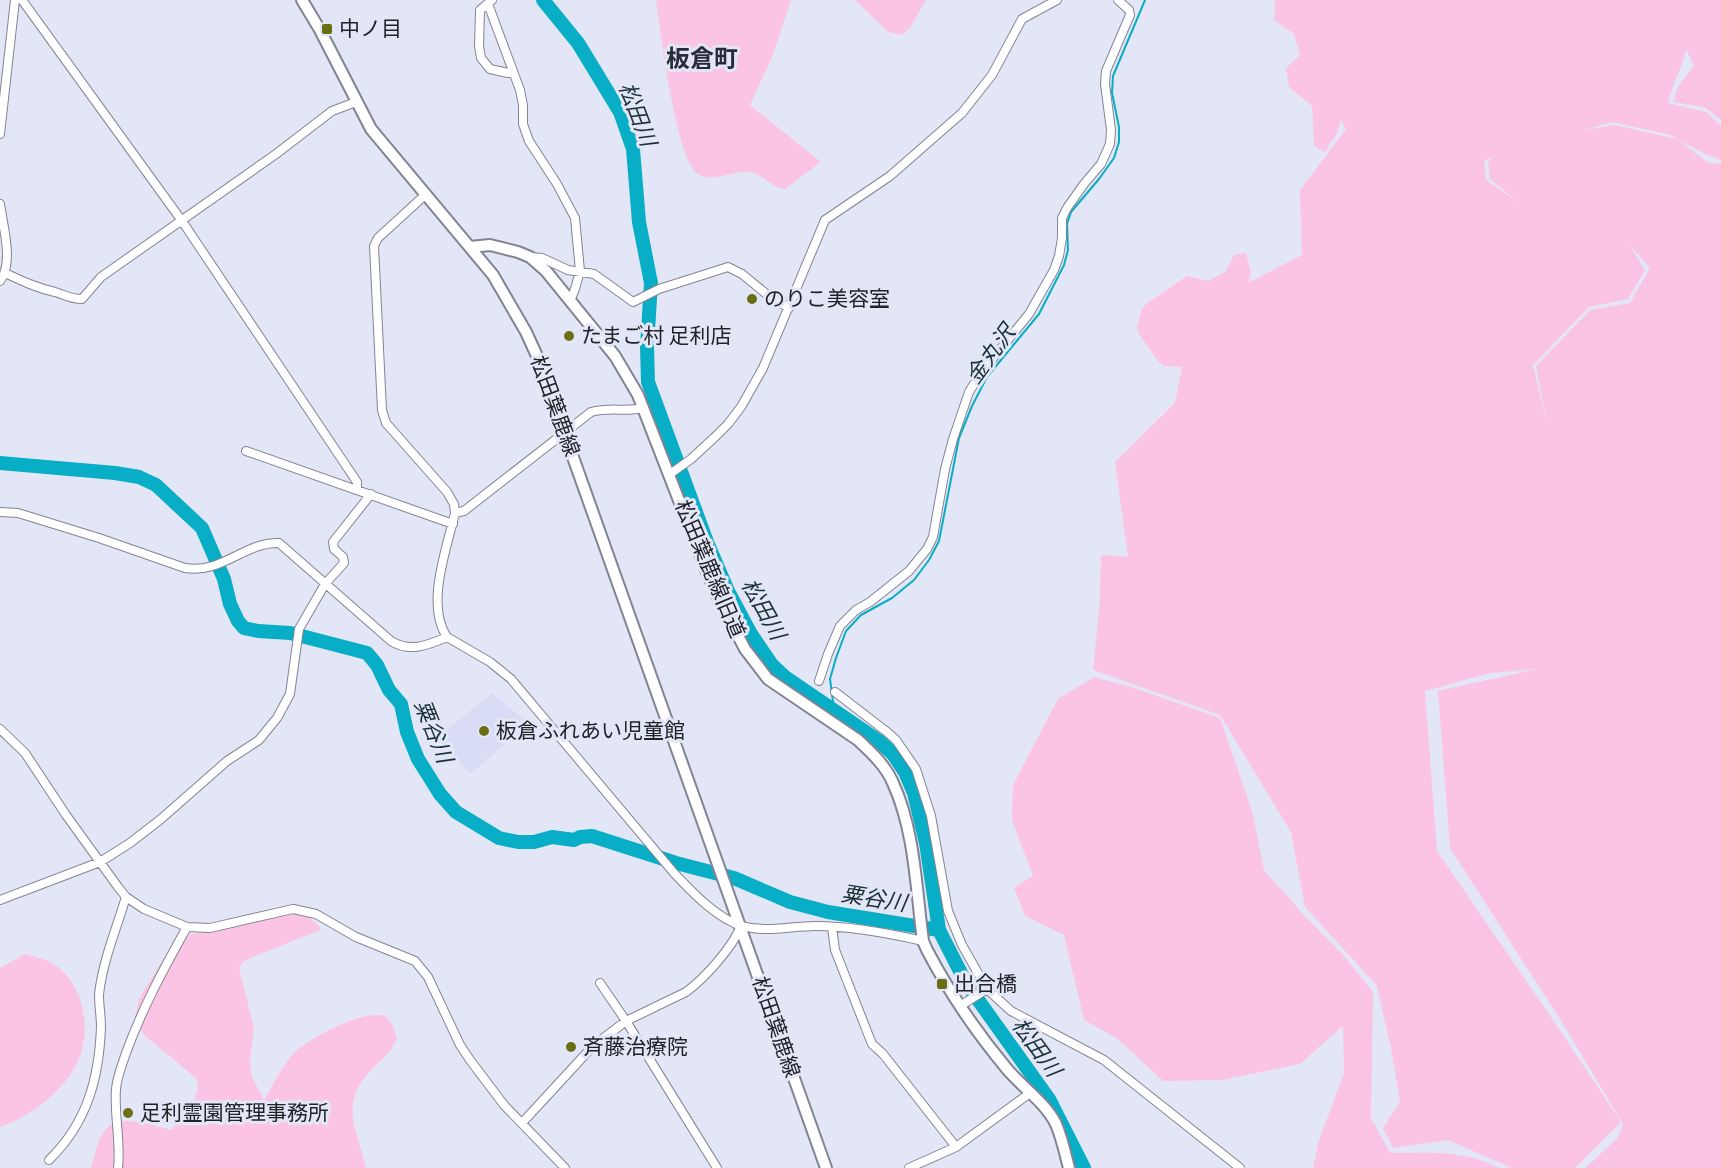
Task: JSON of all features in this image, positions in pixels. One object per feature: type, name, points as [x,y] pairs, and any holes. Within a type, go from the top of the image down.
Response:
[{"type":"main road","name":"松田葉鹿線","points":[[302,0],[320,30],[365,120],[380,142],[493,275],[537,356],[826,1168]]},
{"type":"main road","name":"松田葉鹿線旧道","points":[[470,247],[490,245],[530,257],[546,270],[615,356],[644,408],[721,603],[752,660],[768,679],[782,690],[858,740],[871,752],[893,781],[910,838],[923,939]]},
{"type":"main road","points":[[923,939],[936,966],[1007,1068],[1055,1123],[1069,1168]]},
{"type":"street","points":[[0,134],[15,0]]},
{"type":"street","points":[[22,0],[182,221],[357,482],[357,489]]},
{"type":"street","points":[[670,474],[691,459],[716,436],[741,407],[763,368],[825,220],[890,176],[962,113],[992,75],[1022,19],[1057,0]]},
{"type":"street","points":[[819,681],[830,647],[840,626],[856,610],[870,602],[909,571],[927,549],[937,523],[952,439],[969,392],[1029,314],[1054,270],[1062,238],[1062,218],[1106,155],[1111,130],[1105,84],[1106,72],[1130,15],[1129,10],[1118,0]]},
{"type":"street","points":[[513,72],[508,74],[490,69],[481,58],[480,10],[490,2],[513,72],[523,105],[523,124],[529,141],[557,184],[575,218],[580,272],[570,301]]},
{"type":"street","points":[[5,273],[42,290],[56,292],[73,299],[82,299],[101,277],[332,111],[356,102]]},
{"type":"street","points":[[425,195],[378,238],[374,246],[382,410],[386,423],[447,492],[454,504],[455,513],[437,603],[440,623],[447,637],[490,663],[511,679],[667,865],[699,898],[741,926],[768,929],[814,926],[876,930],[923,939]]},
{"type":"street","points":[[0,204],[8,262],[0,281]]},
{"type":"street","points":[[530,257],[542,258],[563,269],[599,276],[633,302],[659,289],[728,267],[742,274],[770,297],[789,308]]},
{"type":"street","points":[[455,513],[464,511],[591,412],[603,408],[626,411],[644,408]]},
{"type":"street","points":[[246,451],[453,524]]},
{"type":"street","points":[[0,900],[100,862],[130,843],[227,761],[259,740],[277,718],[290,694],[299,629],[325,584],[345,560],[333,549],[333,542],[371,494]]},
{"type":"street","points":[[0,512],[18,513],[195,570],[204,570],[263,544],[279,543],[401,647],[411,649],[447,637]]},
{"type":"street","points":[[836,692],[896,740],[916,769],[931,816],[952,926],[985,990],[1011,1011],[1107,1062],[1240,1168]]},
{"type":"street","points":[[0,729],[25,753],[126,897],[144,909],[187,927],[210,928],[293,909],[316,914],[356,937],[415,961],[428,977],[465,1053],[504,1105],[565,1168]]},
{"type":"street","points":[[50,1160],[78,1125],[89,1099],[100,1042],[100,993],[109,951],[126,897]]},
{"type":"street","points":[[522,1123],[593,1046],[626,1021],[686,992],[694,985],[736,937],[741,926]]},
{"type":"street","points":[[118,1168],[116,1088],[121,1069],[131,1040],[159,977],[187,927]]},
{"type":"street","points":[[832,927],[835,950],[872,1044],[883,1054],[956,1147]]},
{"type":"street","points":[[600,983],[717,1168]]},
{"type":"street","points":[[963,1005],[985,990]]},
{"type":"street","points":[[909,1168],[956,1147],[1030,1093]]},
{"type":"shaded area","points":[[656,0],[791,0],[772,57],[750,105],[821,162],[785,189],[753,173],[739,172],[718,177],[704,177],[698,174],[690,163],[676,120]]},
{"type":"shaded area","points":[[855,0],[926,0],[910,28],[902,35],[888,32]]},
{"type":"shaded area","points":[[1275,0],[1721,0],[1721,120],[1706,108],[1674,102],[1676,90],[1694,65],[1686,49],[1668,103],[1706,112],[1721,126],[1721,160],[1677,139],[1707,162],[1721,164],[1721,1168],[1585,1168],[1618,1138],[1623,1124],[1560,1019],[1450,848],[1438,691],[1537,669],[1490,673],[1425,691],[1437,851],[1621,1122],[1575,1168],[1512,1168],[1448,1140],[1393,1148],[1383,1128],[1400,1102],[1377,986],[1305,907],[1291,832],[1220,715],[1093,670],[1100,601],[1101,555],[1128,557],[1115,462],[1175,403],[1182,367],[1164,366],[1158,361],[1139,334],[1137,328],[1141,311],[1146,304],[1187,276],[1208,281],[1226,271],[1234,255],[1246,253],[1251,273],[1248,283],[1302,255],[1300,190],[1346,129],[1341,119],[1337,133],[1325,152],[1314,146],[1312,106],[1289,87],[1286,68],[1300,55],[1294,34],[1274,20]],"holes":[[[1612,122],[1671,135],[1677,139],[1615,125],[1584,130]],[[1494,157],[1488,161],[1490,179],[1521,204],[1486,180],[1484,160]],[[1629,244],[1650,268],[1630,303],[1590,310],[1536,366],[1547,425],[1533,365],[1589,307],[1628,299],[1645,270]]]},
{"type":"shaded area","points":[[1094,677],[1131,687],[1220,718],[1252,811],[1264,870],[1344,956],[1373,992],[1371,1118],[1390,1153],[1459,1155],[1500,1168],[1313,1168],[1318,1143],[1344,1073],[1343,1026],[1300,1064],[1222,1080],[1163,1081],[1118,1039],[1084,1020],[1064,935],[1025,916],[1014,888],[1033,876],[1012,820],[1013,785],[1058,699]]},
{"type":"shaded area","name":"板倉ふれあい児童館","points":[[492,693],[529,724],[470,774],[438,737]]},
{"type":"shaded area","points":[[288,911],[309,917],[322,929],[253,957],[243,962],[239,968],[254,1028],[250,1060],[252,1077],[264,1100],[286,1063],[303,1046],[325,1032],[352,1020],[376,1015],[385,1016],[392,1024],[397,1038],[389,1052],[361,1083],[355,1095],[353,1107],[355,1130],[366,1168],[91,1168],[99,1141],[107,1128],[113,1124],[129,1121],[172,1130],[195,1099],[198,1085],[196,1078],[144,1035],[135,1017],[139,999],[164,958],[189,935]]},
{"type":"shaded area","points":[[25,954],[55,965],[74,985],[83,1012],[84,1041],[75,1067],[61,1086],[33,1111],[0,1127],[0,968]]},
{"type":"waterway","name":"松田川","points":[[543,0],[578,43],[620,112],[633,149],[639,222],[651,283],[647,346],[648,382],[707,542],[728,591],[751,634],[772,665],[785,677],[879,741],[893,754],[905,772],[914,793],[926,843],[939,930],[966,983],[1049,1099],[1084,1168]]},
{"type":"waterway","name":"金丸沢","points":[[834,709],[830,679],[846,631],[861,615],[892,598],[914,580],[929,560],[939,541],[959,438],[972,406],[987,377],[1039,314],[1064,265],[1068,250],[1067,224],[1071,212],[1114,158],[1119,142],[1119,127],[1112,93],[1113,76],[1145,0]]},
{"type":"waterway","name":"粟谷川","points":[[0,463],[115,473],[139,477],[156,485],[202,528],[224,579],[230,604],[244,628],[290,633],[367,653],[377,665],[389,690],[401,704],[407,732],[418,759],[440,794],[456,812],[499,838],[518,842],[534,842],[552,837],[574,840],[592,836],[676,863],[734,878],[790,902],[828,912],[939,930]]},
{"type":"place","name":"中ノ目","points":[[327,29]]},
{"type":"place","name":"のりこ美容室","points":[[752,299]]},
{"type":"place","name":"たまご村 足利店","points":[[569,336]]},
{"type":"place","name":"板倉ふれあい児童館","points":[[484,731]]},
{"type":"place","name":"出合橋","points":[[942,984]]},
{"type":"place","name":"斉藤治療院","points":[[571,1047]]},
{"type":"place","name":"足利霊園管理事務所","points":[[128,1113]]},
{"type":"district","name":"板倉町","points":[[702,59]]}]
